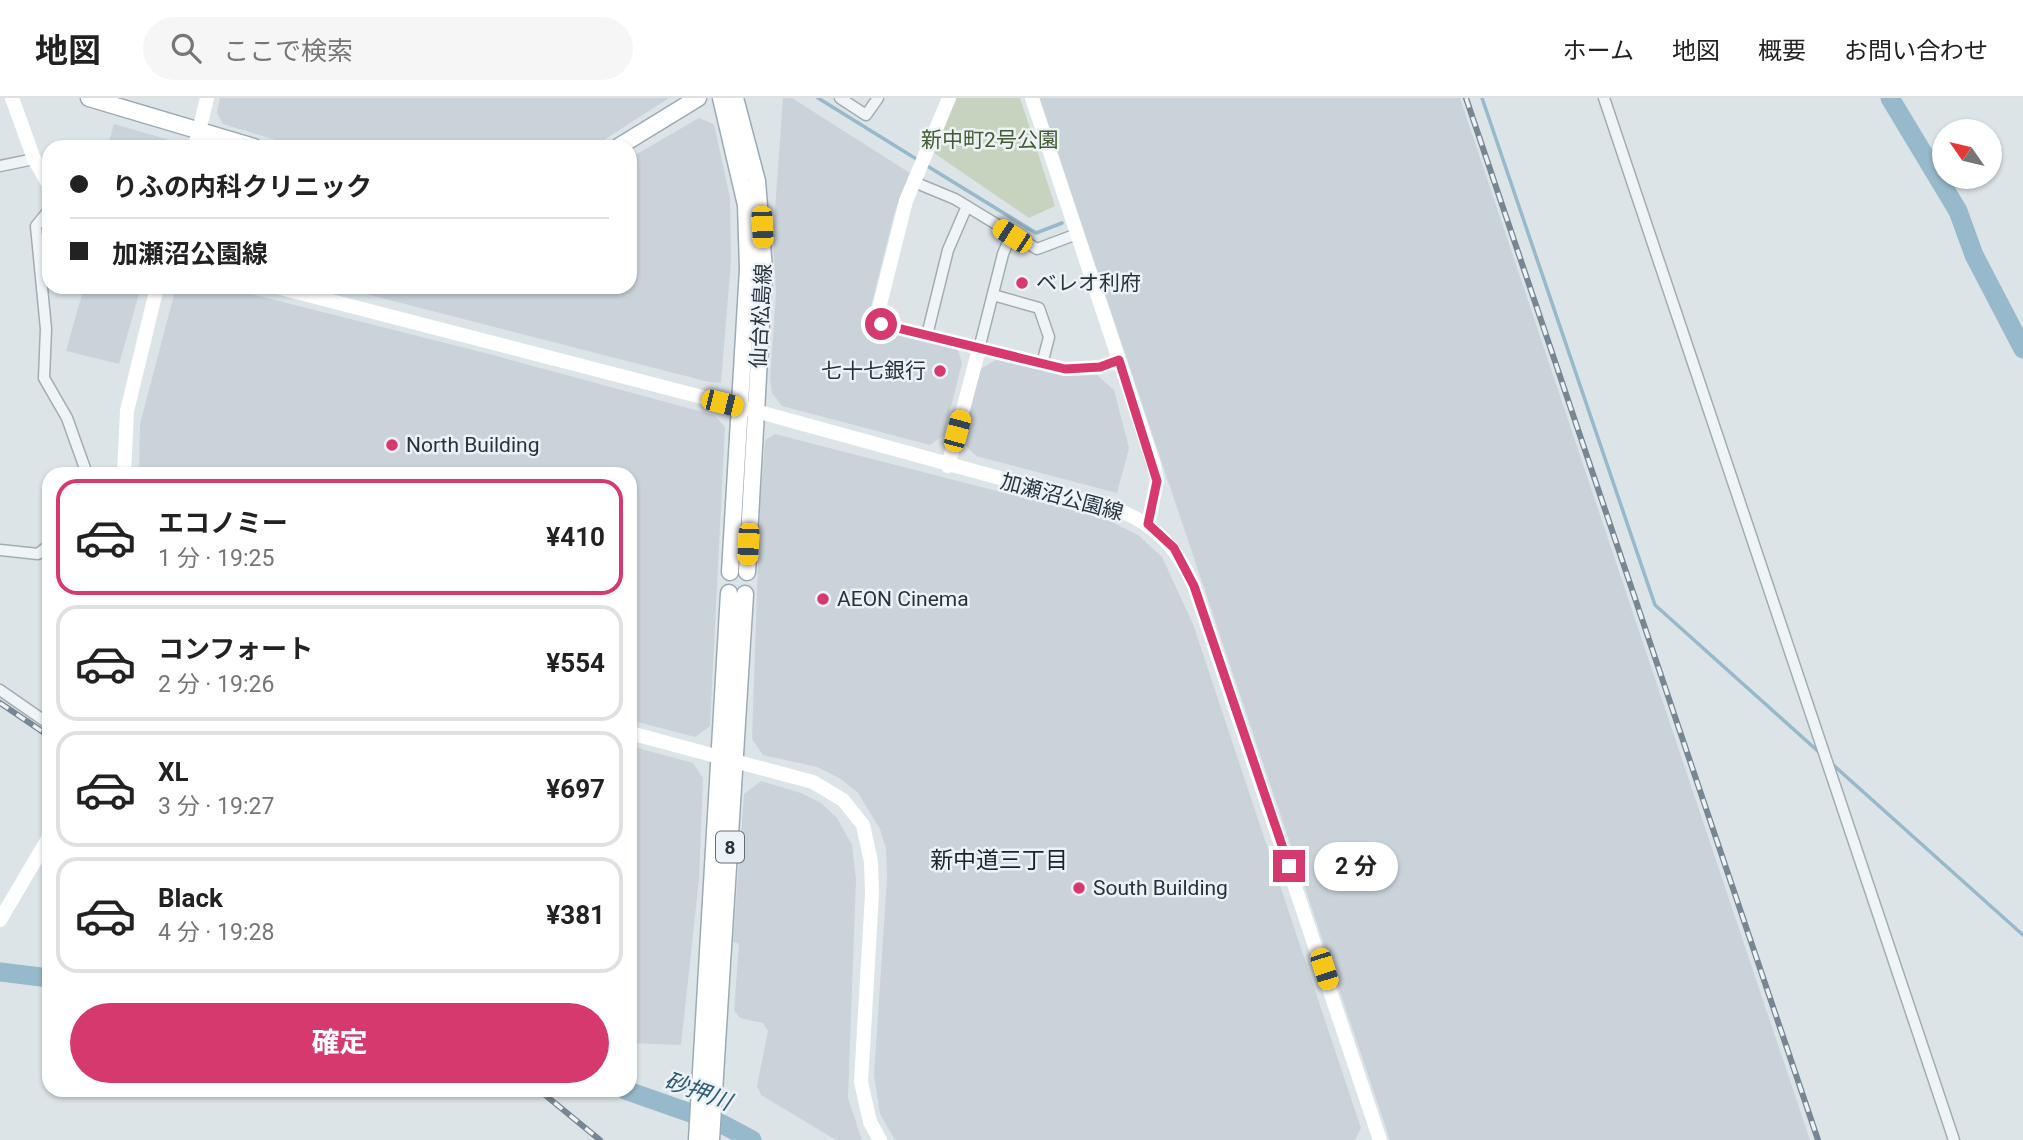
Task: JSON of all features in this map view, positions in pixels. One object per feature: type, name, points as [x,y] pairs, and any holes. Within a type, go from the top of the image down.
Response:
[{"type":"main road","points":[[89,98],[197,139]]},
{"type":"main road","points":[[629,140],[698,98]]},
{"type":"main road","name":"仙台松島線","points":[[721,98],[746,205],[748,410]]},
{"type":"main road","name":"仙台松島線","points":[[735,98],[757,181],[764,269],[748,410]]},
{"type":"main road","points":[[739,572],[748,410]]},
{"type":"main road","name":"8","points":[[696,1140],[706,1097],[737,593]]},
{"type":"main road","name":"8","points":[[706,1097],[711,1140]]},
{"type":"street","points":[[12,98],[34,159],[42,173]]},
{"type":"street","points":[[197,139],[207,98]]},
{"type":"street","points":[[840,98],[866,115],[877,98]]},
{"type":"street","points":[[949,98],[919,171],[876,318],[881,324],[1042,364],[1083,369],[1119,360]]},
{"type":"street","points":[[1032,98],[1157,481],[1148,524]]},
{"type":"street","points":[[1604,98],[1954,1140]]},
{"type":"street","points":[[0,166],[34,159]]},
{"type":"street","points":[[919,171],[1012,236],[1037,249],[1077,234]]},
{"type":"street","points":[[926,335],[948,250],[967,206]]},
{"type":"street","points":[[42,219],[36,226],[42,288]]},
{"type":"street","points":[[948,466],[1003,254],[1012,236]]},
{"type":"street","points":[[43,294],[46,329],[44,378],[67,418],[84,467]]},
{"type":"street","points":[[124,467],[127,411],[155,294]]},
{"type":"street","name":"加瀬沼公園線","points":[[304,294],[1120,511],[1148,524],[1174,548],[1194,586],[1380,1140]]},
{"type":"street","points":[[993,295],[1039,308],[1049,337],[1042,364]]},
{"type":"street","points":[[0,550],[38,554],[42,551]]},
{"type":"street","points":[[0,690],[42,719]]},
{"type":"street","points":[[637,735],[728,758],[824,787],[843,800],[863,825],[872,862],[872,894],[861,1082],[870,1122],[880,1140]]},
{"type":"street","points":[[0,920],[42,849]]},
{"type":"shaded area","points":[[220,98],[669,98],[604,140],[276,140],[223,124],[217,112]]},
{"type":"shaded area","points":[[783,98],[792,98],[910,173],[895,211],[866,326],[958,350],[962,363],[944,435],[930,445],[782,406],[772,393],[770,379],[776,293],[773,238]]},
{"type":"shaded area","points":[[1039,98],[1460,98],[1810,1140],[1390,1140]]},
{"type":"shaded area","points":[[699,118],[714,124],[730,198],[731,261],[721,383],[366,294],[637,294],[637,154]]},
{"type":"shaded area","points":[[114,124],[167,140],[109,140]]},
{"type":"shaded area","points":[[82,294],[139,294],[119,364],[66,351]]},
{"type":"shaded area","points":[[174,294],[251,294],[489,354],[714,415],[725,427],[710,726],[695,737],[637,722],[637,467],[139,467],[140,424]]},
{"type":"shaded area","points":[[996,360],[1065,376],[1097,375],[1114,390],[1129,448],[1117,493],[976,456],[961,441],[980,369]]},
{"type":"shaded area","points":[[775,434],[1106,519],[1138,535],[1162,557],[1193,624],[1361,1128],[1355,1140],[895,1140],[880,1114],[874,1075],[887,878],[886,849],[880,829],[858,793],[841,779],[817,767],[763,755],[752,739],[760,502],[765,440]]},
{"type":"shaded area","points":[[637,748],[693,763],[703,778],[699,880],[681,1045],[637,1043]]},
{"type":"shaded area","points":[[761,781],[801,793],[821,803],[837,818],[852,845],[856,879],[848,1098],[862,1140],[836,1140],[761,1095],[757,1086],[768,1031],[763,1023],[740,1018],[734,1010],[739,944],[733,942],[744,794]]},
{"type":"green space","name":"新中町2号公園","points":[[956,98],[1020,98],[1055,206],[1029,218],[934,153]]},
{"type":"waterway","points":[[818,98],[918,160]]},
{"type":"waterway","points":[[1482,98],[1655,605],[1820,753]]},
{"type":"waterway","points":[[1890,98],[1958,211],[1974,255],[2023,349]]},
{"type":"waterway","points":[[924,164],[1036,233],[1062,223]]},
{"type":"waterway","points":[[1831,763],[2023,935]]},
{"type":"waterway","name":"砂押川","points":[[0,972],[42,977]]},
{"type":"waterway","name":"砂押川","points":[[637,1094],[722,1124],[752,1140]]},
{"type":"railway","points":[[1466,98],[1818,1140]]},
{"type":"railway","points":[[0,703],[42,731]]},
{"type":"railway","points":[[548,1097],[600,1140]]},
{"type":"place","name":"ベレオ利府","points":[[1022,283]]},
{"type":"place","name":"七十七銀行","points":[[940,371]]},
{"type":"place","name":"North Building","points":[[392,445]]},
{"type":"place","name":"AEON Cinema","points":[[823,599]]},
{"type":"place","name":"South Building","points":[[1079,888]]},
{"type":"district","name":"新中道三丁目","points":[[999,860]]},
{"type":"route","points":[[881,324],[1065,369],[1100,367],[1119,360],[1157,481],[1156,497],[1148,524],[1174,548],[1186,566],[1218,650],[1289,866]]}]
